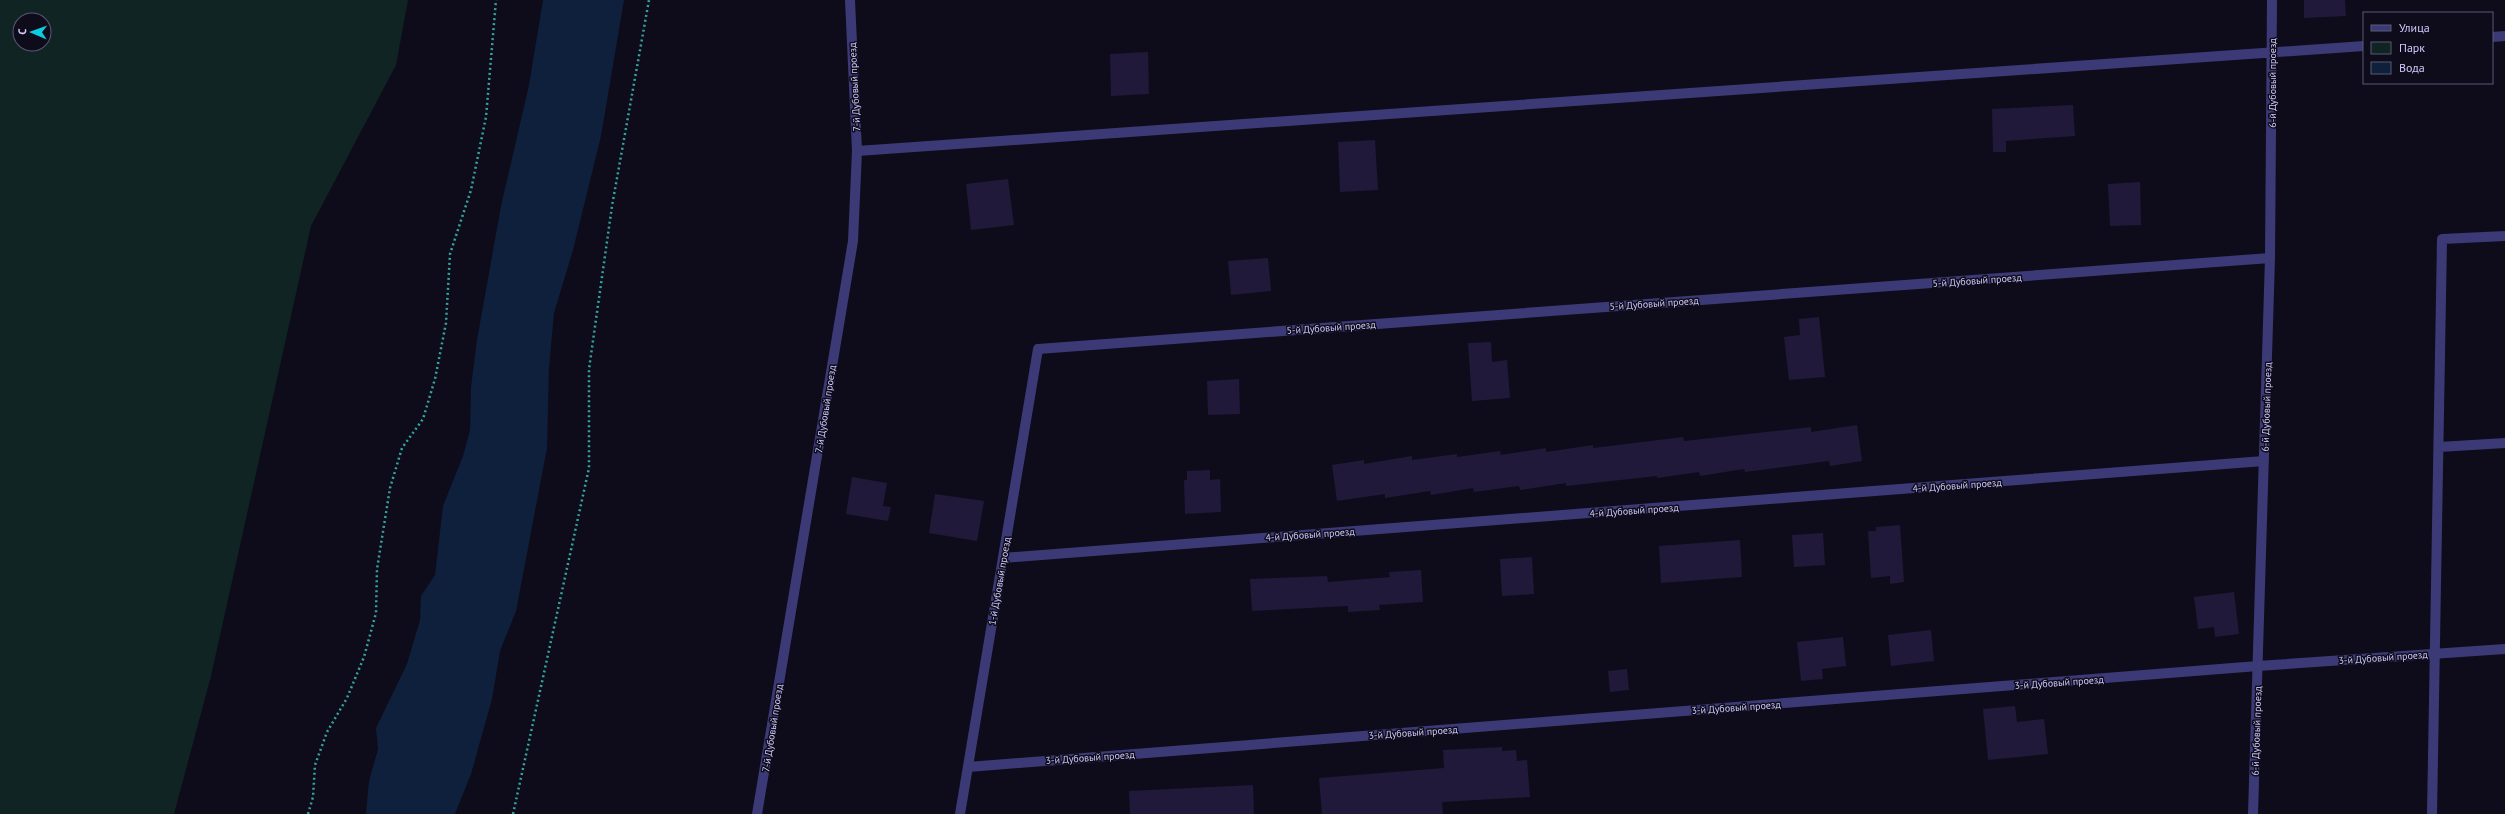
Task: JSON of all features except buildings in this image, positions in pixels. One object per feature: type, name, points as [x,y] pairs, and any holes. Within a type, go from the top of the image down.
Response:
[{"type":"street","name":"7-й Дубовый проезд","points":[[757,814],[853,241],[857,151],[850,0]]},
{"type":"street","name":"6-й Дубовый проезд","points":[[2253,814],[2270,258],[2273,52],[2272,0]]},
{"type":"street","points":[[2493,37],[2505,36]]},
{"type":"street","points":[[857,151],[2363,46]]},
{"type":"street","points":[[2432,814],[2442,239],[2505,236]]},
{"type":"street","name":"5-й Дубовый проезд","points":[[1038,349],[2270,258]]},
{"type":"street","name":"1-й Дубовый проезд","points":[[960,814],[1038,349]]},
{"type":"street","points":[[2438,447],[2505,443]]},
{"type":"street","name":"4-й Дубовый проезд","points":[[1003,558],[2264,461]]},
{"type":"street","name":"3-й Дубовый проезд","points":[[968,767],[2258,666],[2505,649]]},
{"type":"path","points":[[308,814],[314,797],[315,765],[327,732],[348,698],[364,657],[376,613],[377,568],[390,488],[402,448],[423,419],[435,379],[446,323],[450,254],[470,190],[486,117],[496,0]]},
{"type":"path","points":[[513,814],[589,468],[590,362],[612,206],[649,0]]},
{"type":"green space","points":[[0,0],[408,0],[396,65],[311,226],[211,676],[174,814],[0,814]]},
{"type":"water","points":[[543,0],[624,0],[601,136],[573,250],[554,313],[549,368],[547,448],[516,611],[500,651],[492,699],[471,774],[455,814],[366,814],[369,781],[378,749],[376,728],[407,664],[420,620],[421,596],[435,575],[443,506],[463,456],[470,430],[471,387],[477,340],[501,206],[529,85]]}]
